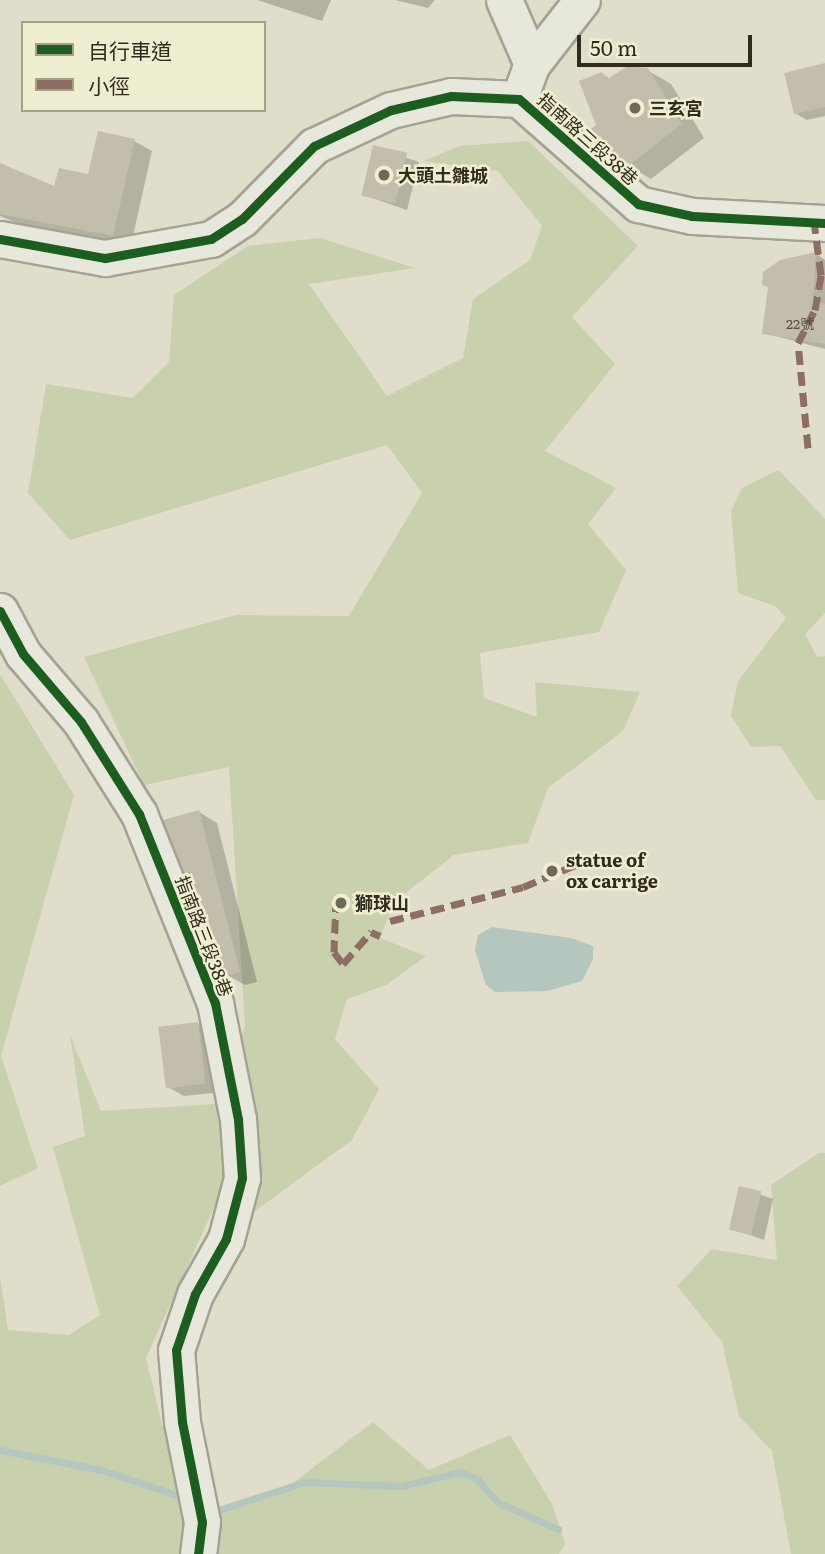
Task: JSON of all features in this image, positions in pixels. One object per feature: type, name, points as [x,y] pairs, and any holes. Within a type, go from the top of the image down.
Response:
[{"type":"street","points":[[504,0],[532,64]]},
{"type":"street","name":"指南路三段38巷","points":[[519,99],[532,64],[582,0]]},
{"type":"street","name":"指南路三段38巷","points":[[0,239],[105,258],[211,239],[242,219],[314,146],[391,110],[451,96],[519,99],[638,204],[692,216],[825,223]]},
{"type":"street","name":"指南路三段38巷","points":[[0,611],[23,654],[81,722],[139,814],[215,1003],[238,1119],[242,1178],[226,1239],[195,1294],[176,1350],[182,1422],[202,1522],[198,1554]]},
{"type":"green space","points":[[528,141],[638,246],[572,317],[615,364],[545,451],[616,488],[588,524],[626,570],[599,632],[480,653],[484,698],[537,717],[535,682],[640,692],[623,731],[548,788],[528,843],[454,855],[394,902],[380,938],[426,956],[386,985],[347,999],[335,1039],[379,1089],[352,1140],[251,1214],[216,1203],[146,1358],[185,1519],[285,1489],[373,1422],[429,1470],[510,1435],[552,1504],[565,1544],[559,1554],[0,1554],[0,1276],[8,1330],[69,1335],[100,1315],[53,1147],[85,1136],[70,1035],[101,1111],[215,1104],[245,1026],[229,767],[144,785],[84,657],[236,615],[349,616],[422,493],[387,445],[70,540],[28,493],[46,384],[133,398],[169,362],[174,295],[248,246],[320,238],[415,268],[309,284],[387,396],[463,358],[473,299],[530,260],[542,226],[498,171],[424,161],[459,146]]},
{"type":"green space","points":[[779,470],[825,519],[825,613],[805,634],[817,657],[825,656],[825,800],[816,800],[780,746],[751,747],[731,716],[738,681],[786,618],[775,606],[738,593],[731,511],[742,488]]},
{"type":"green space","points":[[0,674],[74,795],[1,1056],[38,1168],[0,1186]]},
{"type":"green space","points":[[819,1153],[825,1153],[825,1554],[791,1554],[772,1451],[739,1416],[722,1342],[677,1286],[712,1249],[777,1260],[771,1185]]},
{"type":"shaded area","points":[[492,927],[571,938],[593,946],[593,959],[582,981],[547,991],[495,992],[486,985],[475,950],[478,935]]},
{"type":"building","points":[[825,63],[825,107],[794,114],[784,73]]},
{"type":"building","name":"三玄宮","points":[[628,66],[648,68],[682,124],[627,167],[587,132],[596,125],[579,81],[602,72],[607,79]]},
{"type":"building","points":[[98,131],[135,139],[113,236],[0,214],[0,163],[54,186],[59,168],[88,174]]},
{"type":"building","name":"大頭土雛城","points":[[373,145],[407,153],[395,204],[361,196]]},
{"type":"building","points":[[816,252],[813,301],[825,304],[825,344],[762,334],[768,287],[762,285],[763,272],[780,260]]},
{"type":"building","points":[[199,810],[240,972],[226,976],[163,820]]},
{"type":"building","points":[[198,1022],[206,1084],[166,1088],[158,1027]]},
{"type":"building","points":[[739,1186],[761,1191],[751,1235],[729,1230]]},
{"type":"waterway","points":[[0,1450],[101,1470],[176,1495]]},
{"type":"waterway","points":[[218,1510],[305,1482],[401,1486],[461,1472],[478,1480],[497,1502],[558,1529]]},
{"type":"marked path","points":[[808,448],[798,343],[815,310],[821,275],[814,221]]},
{"type":"marked path","points":[[390,921],[523,887],[578,864]]},
{"type":"marked path","points":[[336,898],[334,952],[343,964],[371,932],[380,936]]},
{"type":"cycle path","points":[[0,239],[105,258],[211,239],[242,219],[314,146],[391,110],[451,96],[519,99],[638,204],[692,216],[825,223]]},
{"type":"cycle path","points":[[0,611],[23,654],[81,722],[139,814],[215,1003],[238,1119],[242,1178],[226,1239],[195,1294],[176,1350],[182,1422],[202,1522],[198,1554]]},
{"type":"place","name":"三玄宮","points":[[635,108]]},
{"type":"place","name":"大頭土雛城","points":[[384,175]]},
{"type":"place","name":"statue of ox carrige","points":[[552,871]]},
{"type":"place","name":"獅球山","points":[[341,903]]}]
